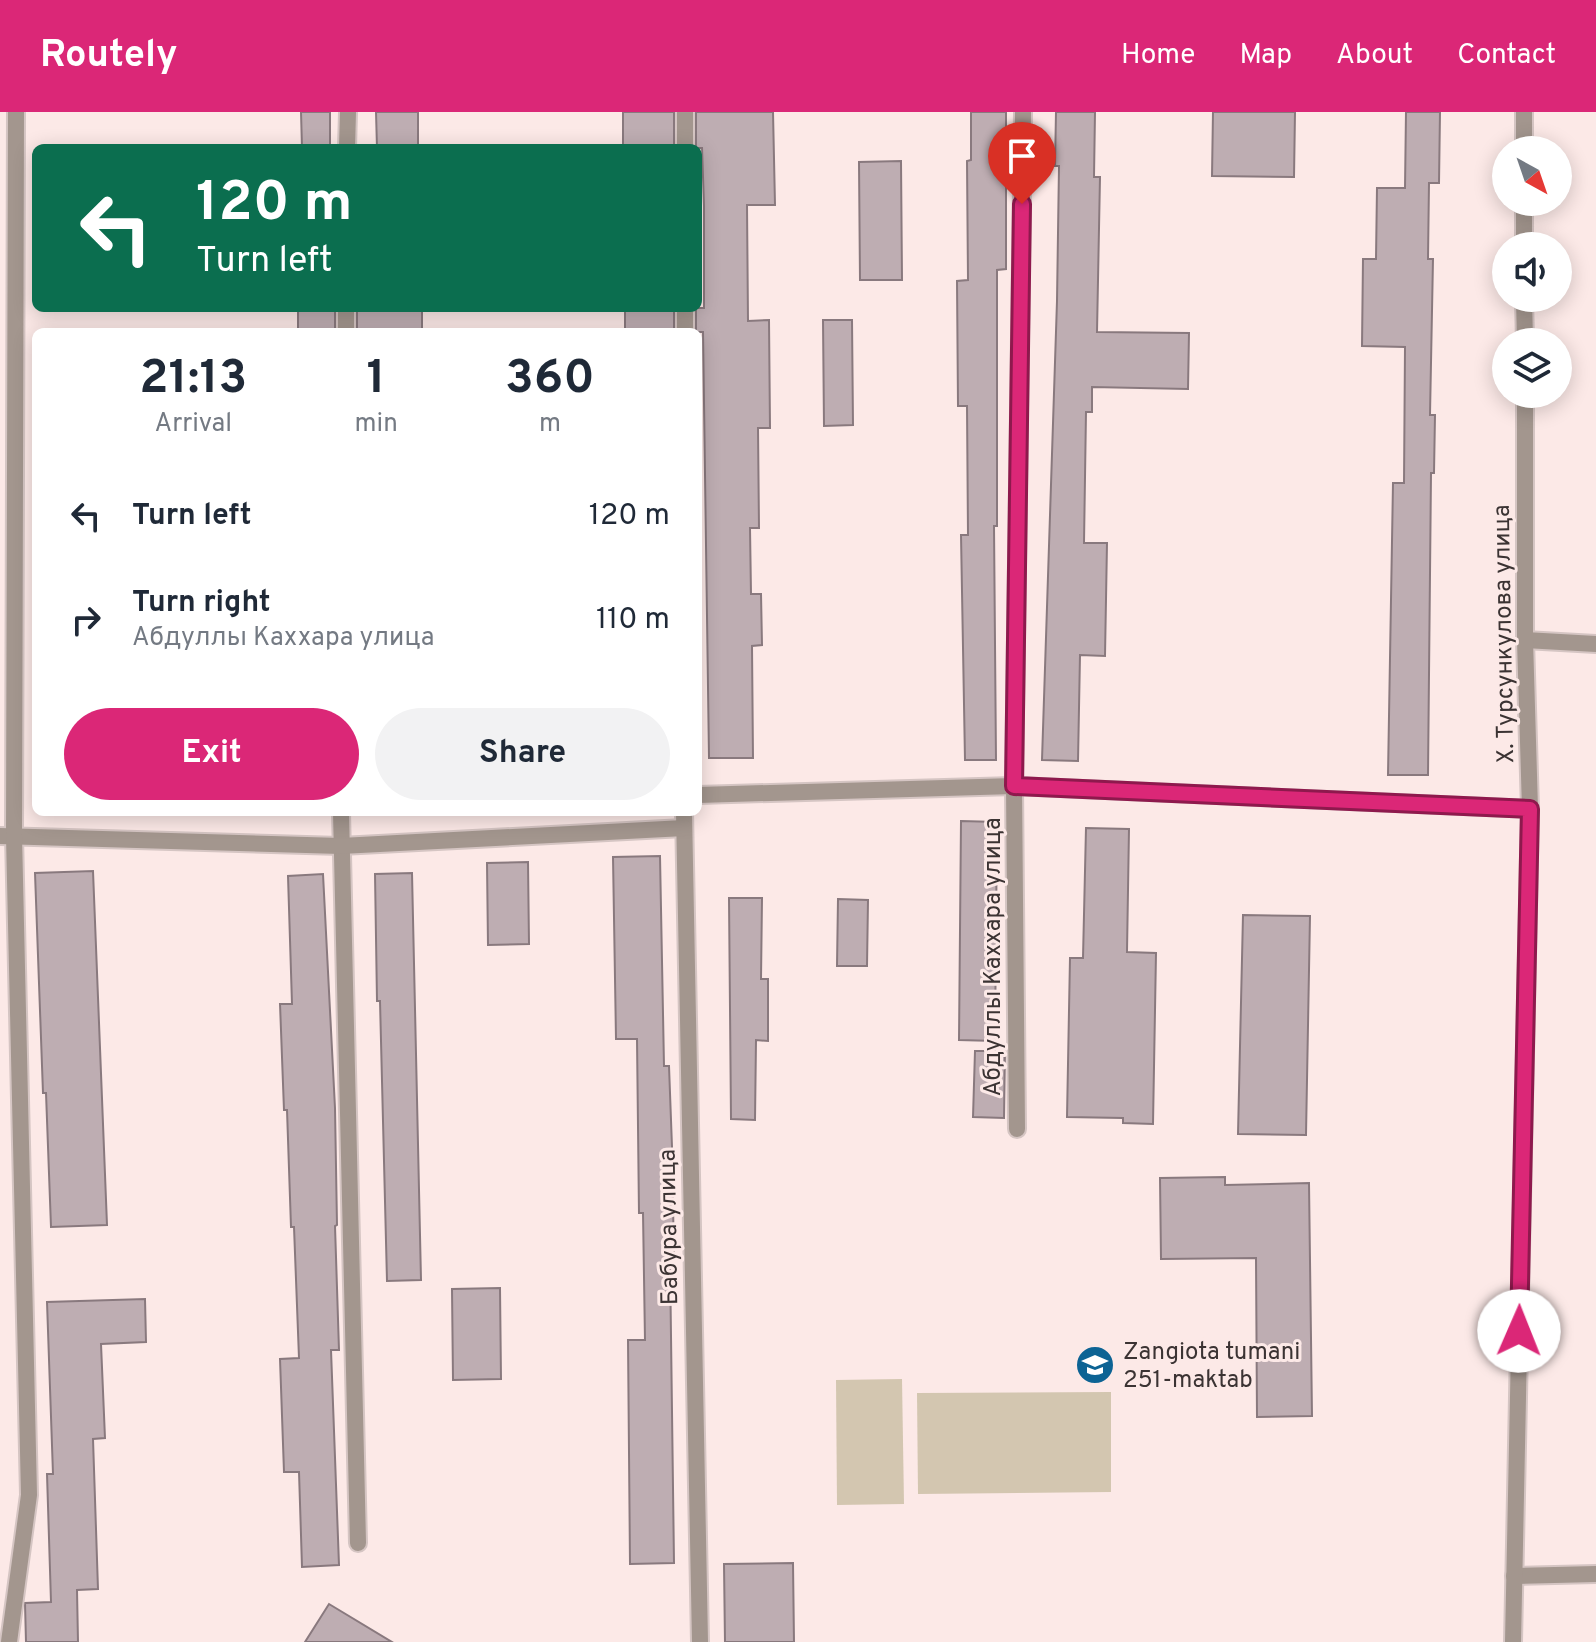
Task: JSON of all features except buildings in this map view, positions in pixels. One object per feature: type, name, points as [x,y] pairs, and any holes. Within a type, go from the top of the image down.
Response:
[{"type":"street","points":[[9,1642],[29,1495],[7,836],[16,112]]},
{"type":"street","points":[[347,144],[348,112]]},
{"type":"street","points":[[685,112],[685,144]]},
{"type":"street","name":"Абдуллы Каххара улица","points":[[1017,1129],[1014,786],[1023,112]]},
{"type":"street","points":[[1524,112],[1524,136]]},
{"type":"street","name":"Х. Турсункулова улица","points":[[1513,1642],[1530,809],[1525,640],[1525,408]]},
{"type":"street","points":[[1525,640],[1596,644]]},
{"type":"street","points":[[702,795],[1014,786],[1530,809]]},
{"type":"street","points":[[341,816],[358,1543]]},
{"type":"street","points":[[7,836],[341,846],[684,820]]},
{"type":"street","name":"Бабура улица","points":[[684,820],[700,1642]]},
{"type":"street","points":[[1514,1576],[1596,1574]]},
{"type":"shaded area","points":[[902,1379],[904,1504],[837,1505],[836,1380]]},
{"type":"shaded area","points":[[1111,1392],[1111,1492],[918,1494],[917,1393]]},
{"type":"place","name":"Zangiota tumani 251-maktab","points":[[1095,1365]]},
{"type":"route","points":[[1022,204],[1014,786],[1530,809],[1519,1331]]}]
